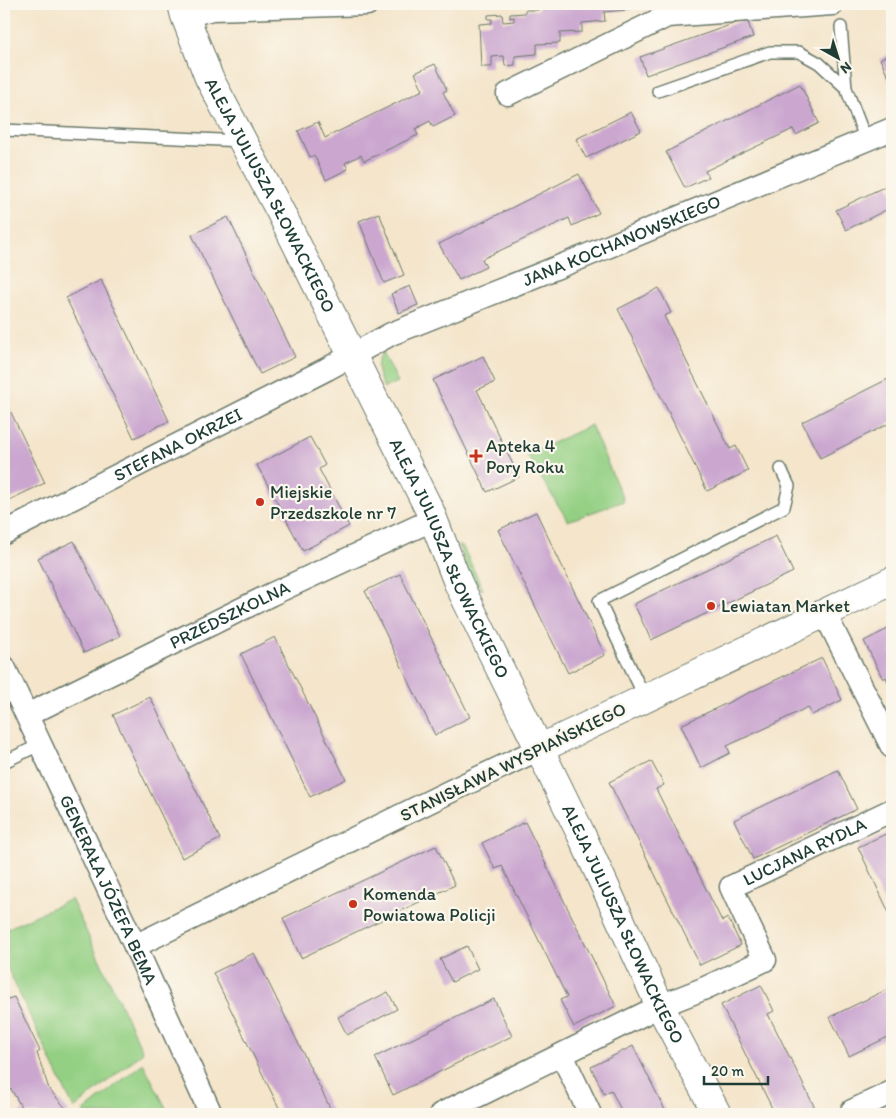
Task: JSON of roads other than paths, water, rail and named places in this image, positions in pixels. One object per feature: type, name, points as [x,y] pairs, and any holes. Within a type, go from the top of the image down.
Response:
[{"type":"street","points":[[183,10],[367,4]]},
{"type":"street","points":[[508,94],[667,10],[832,4]]},
{"type":"street","name":"ALEJA JULIUSZA SŁOWACKIEGO","points":[[183,10],[209,78],[281,213],[434,519],[458,583],[581,834],[660,1006],[717,1114]]},
{"type":"street","name":"JANA KOCHANOWSKIEGO","points":[[351,354],[391,334],[892,129]]},
{"type":"street","name":"STEFANA OKRZEI","points":[[4,533],[319,373],[351,354]]},
{"type":"street","name":"PRZEDSZKOLNA","points":[[27,715],[270,595],[434,519]]},
{"type":"street","name":"STANISŁAWA WYSPIAŃSKIEGO","points":[[135,946],[451,791],[644,698],[825,614],[892,580]]},
{"type":"street","points":[[825,614],[892,747]]},
{"type":"street","name":"GENERAŁA JÓZEFA BEMA","points":[[4,666],[211,1114]]},
{"type":"street","name":"LUCJANA RYDLA","points":[[660,1006],[703,989],[766,960],[731,887],[892,810]]},
{"type":"street","points":[[441,1114],[660,1006]]},
{"type":"street","points":[[562,1055],[590,1114]]},
{"type":"street","points":[[854,1114],[852,1111],[892,1092]]},
{"type":"lane","points":[[840,27],[846,88],[866,140]]},
{"type":"lane","points":[[658,91],[770,52],[799,52],[818,63],[846,88]]},
{"type":"lane","points":[[4,130],[243,141]]},
{"type":"lane","points":[[644,698],[599,601],[784,507],[789,486],[781,469]]},
{"type":"lane","points":[[4,762],[41,744]]},
{"type":"place","name":"Apteka 4 Pory Roku","points":[[476,456]]},
{"type":"place","name":"Miejskie Przedszkole nr 7","points":[[260,502]]},
{"type":"place","name":"Lewiatan Market","points":[[711,606]]},
{"type":"place","name":"Komenda Powiatowa Policji","points":[[353,904]]}]
